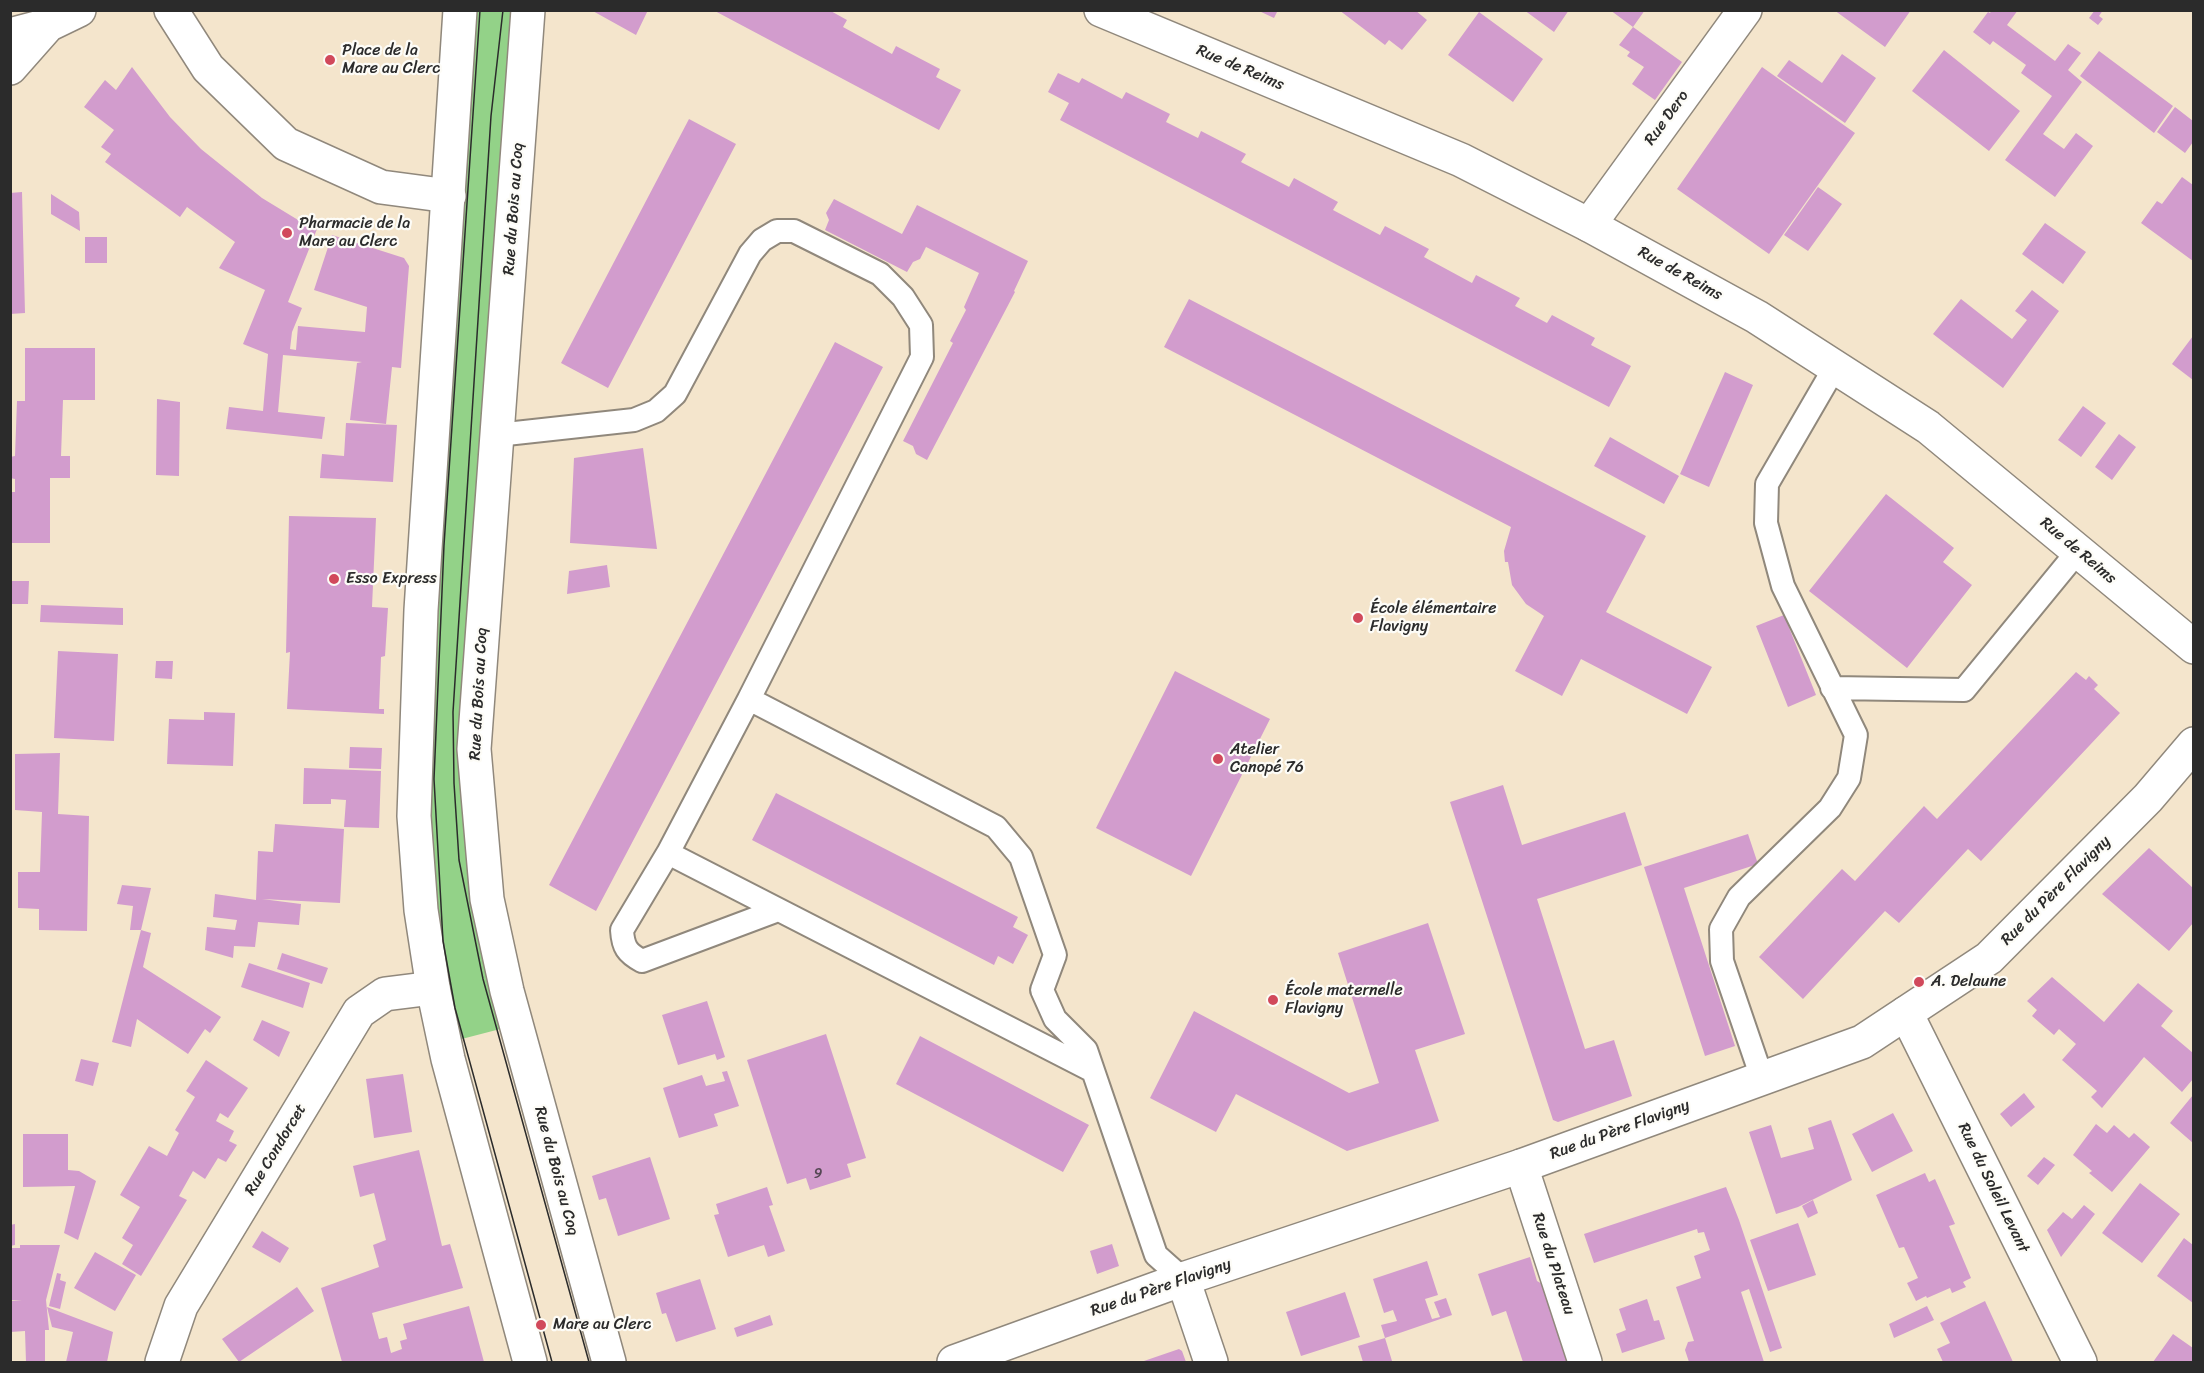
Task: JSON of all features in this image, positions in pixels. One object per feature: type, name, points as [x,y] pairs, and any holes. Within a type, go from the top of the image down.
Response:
[{"type":"street","points":[[10,35],[48,25],[79,10]]},
{"type":"street","points":[[171,10],[208,68],[286,144],[381,187],[449,196]]},
{"type":"street","points":[[460,10],[421,610],[414,816],[421,910],[433,988],[453,1083],[530,1362]]},
{"type":"street","name":"Rue du Bois au Coq","points":[[528,10],[474,749],[487,898],[507,991],[609,1362]]},
{"type":"street","name":"Rue de Reims","points":[[1101,10],[1461,160],[1589,225],[1757,317],[1928,428],[2193,647]]},
{"type":"street","name":"Rue Dero","points":[[1589,225],[1745,10]]},
{"type":"street","points":[[10,68],[48,25]]},
{"type":"street","name":"Rue du Père Flavigny","points":[[954,1362],[1183,1279],[1521,1166],[1862,1042],[1989,958],[2148,798],[2193,744]]},
{"type":"street","name":"Rue Condorcet","points":[[162,1362],[181,1306],[359,1012],[385,994],[433,988]]},
{"type":"street","name":"Rue du Soleil Levant","points":[[1906,1013],[2080,1362]]},
{"type":"street","name":"Rue du Plateau","points":[[1521,1166],[1585,1362]]},
{"type":"street","points":[[1183,1279],[1211,1362]]},
{"type":"lane","points":[[497,435],[634,420],[656,411],[675,394],[750,254],[762,240],[777,231],[794,231],[880,274],[903,297],[921,325],[922,357],[668,854],[622,930],[623,945],[630,954],[642,961],[778,910]]},
{"type":"lane","points":[[1762,1078],[1722,961],[1721,929],[1738,897],[1830,808],[1849,778],[1856,735],[1783,586],[1766,523],[1767,484],[1835,367]]},
{"type":"lane","points":[[1832,688],[1964,690],[2078,551]]},
{"type":"lane","points":[[749,699],[996,827],[1021,857],[1055,955],[1042,990],[1055,1019],[1086,1050],[1156,1255],[1183,1279]]},
{"type":"lane","points":[[668,854],[1093,1071]]},
{"type":"green space","points":[[471,11],[517,11],[462,683],[462,759],[508,1027],[454,1041],[441,974],[425,774]]},
{"type":"building","points":[[591,10],[648,10],[636,35]]},
{"type":"building","points":[[713,10],[829,10],[847,20],[843,27],[892,54],[896,46],[940,69],[936,77],[961,90],[939,130]]},
{"type":"building","points":[[1257,10],[1278,10],[1274,18]]},
{"type":"building","points":[[1339,10],[1415,10],[1427,20],[1402,50],[1389,40],[1385,45]]},
{"type":"building","points":[[1524,10],[1569,10],[1554,32]]},
{"type":"building","points":[[1610,10],[1645,10],[1633,27]]},
{"type":"building","points":[[1834,10],[1911,10],[1885,47]]},
{"type":"building","points":[[1992,10],[2018,10],[2007,25],[2055,61],[2068,44],[2081,53],[2068,70],[2082,82],[2043,134],[2064,149],[2076,133],[2093,146],[2055,197],[2005,160],[2052,96],[2021,73],[2026,65],[1993,41],[1990,45],[1973,32]]},
{"type":"building","points":[[2095,10],[2103,10],[2099,16],[2103,19],[2098,25],[2089,18]]},
{"type":"building","points":[[1479,12],[1543,59],[1513,102],[1448,55]]},
{"type":"building","points":[[1633,27],[1682,62],[1655,100],[1632,84],[1644,67],[1627,56],[1630,52],[1619,45]]},
{"type":"building","points":[[1944,50],[2020,111],[1989,151],[1912,91]]},
{"type":"building","points":[[2099,51],[2173,106],[2154,133],[2080,76]]},
{"type":"building","points":[[1842,54],[1876,78],[1845,123],[1777,76],[1789,60],[1822,83]]},
{"type":"building","points":[[132,67],[170,117],[201,149],[262,198],[317,229],[288,302],[302,308],[292,332],[290,349],[296,350],[298,326],[365,332],[367,307],[314,290],[332,235],[404,258],[409,266],[401,368],[392,367],[386,424],[350,420],[357,363],[362,362],[283,355],[278,412],[325,417],[322,439],[226,429],[229,407],[263,411],[268,354],[243,344],[265,290],[219,268],[235,242],[187,207],[180,217],[105,162],[111,154],[101,147],[114,130],[84,107],[105,80],[116,90]]},
{"type":"building","points":[[1762,67],[1855,133],[1769,254],[1677,189]]},
{"type":"building","points":[[1058,73],[1079,83],[1082,78],[1122,99],[1126,92],[1170,114],[1166,122],[1198,138],[1201,131],[1246,154],[1241,162],[1289,187],[1294,178],[1338,202],[1333,210],[1380,235],[1385,226],[1429,249],[1424,257],[1472,283],[1476,275],[1520,298],[1515,306],[1547,323],[1552,315],[1595,338],[1591,345],[1631,366],[1609,407],[1060,120],[1069,103],[1048,92]]},
{"type":"building","points":[[2175,107],[2193,121],[2193,142],[2185,153],[2157,132]]},
{"type":"building","points":[[689,119],[736,144],[608,388],[561,363]]},
{"type":"building","points":[[2182,177],[2193,185],[2193,261],[2141,223],[2157,201],[2162,204]]},
{"type":"building","points":[[1818,187],[1842,204],[1808,251],[1784,235]]},
{"type":"building","points":[[22,192],[25,313],[10,314],[10,193]]},
{"type":"building","points":[[51,194],[79,212],[80,231],[51,214]]},
{"type":"building","points":[[834,199],[902,234],[917,205],[1028,261],[1015,292],[927,460],[916,454],[913,446],[903,441],[953,343],[950,341],[966,310],[964,307],[979,273],[926,247],[920,259],[913,262],[907,272],[825,230],[829,220],[826,213]]},
{"type":"building","points":[[2045,223],[2086,252],[2063,284],[2022,254]]},
{"type":"building","points":[[85,237],[107,237],[107,263],[85,263]]},
{"type":"building","points":[[2032,290],[2059,311],[2003,388],[1933,334],[1961,299],[2012,339],[2027,320],[2015,311]]},
{"type":"building","points":[[1189,299],[1646,536],[1606,612],[1712,667],[1687,714],[1581,659],[1562,696],[1515,671],[1544,616],[1526,604],[1512,585],[1504,551],[1511,527],[1164,347]]},
{"type":"building","points":[[2193,336],[2193,380],[2172,364]]},
{"type":"building","points":[[835,342],[883,367],[596,911],[549,885]]},
{"type":"building","points":[[25,348],[95,348],[95,400],[63,400],[61,456],[70,456],[70,478],[50,478],[50,543],[10,543],[10,492],[15,492],[15,479],[10,478],[10,457],[15,456],[17,401],[25,401]]},
{"type":"building","points":[[1725,372],[1753,385],[1709,487],[1680,474]]},
{"type":"building","points":[[157,399],[180,402],[179,476],[156,475]]},
{"type":"building","points":[[2083,406],[2106,423],[2081,457],[2058,440]]},
{"type":"building","points":[[346,423],[397,425],[393,482],[320,478],[322,454],[344,456]]},
{"type":"building","points":[[2119,434],[2136,447],[2112,480],[2095,467]]},
{"type":"building","points":[[1610,437],[1679,476],[1664,504],[1594,466]]},
{"type":"building","points":[[643,448],[657,549],[570,543],[574,458]]},
{"type":"building","points":[[1886,494],[1954,548],[1943,562],[1972,585],[1907,668],[1809,591]]},
{"type":"building","points":[[289,516],[376,518],[372,607],[388,608],[385,656],[381,657],[379,709],[384,709],[384,714],[287,709],[290,652],[286,653]]},
{"type":"building","points":[[607,565],[610,587],[567,594],[569,571]]},
{"type":"building","points":[[10,581],[29,581],[28,604],[10,604]]},
{"type":"building","points":[[41,605],[123,608],[123,625],[40,622]]},
{"type":"building","points":[[1784,615],[1816,695],[1788,707],[1756,626]]},
{"type":"building","points":[[58,651],[118,654],[114,741],[54,738]]},
{"type":"building","points":[[156,661],[173,661],[172,679],[155,678]]},
{"type":"building","points":[[1175,671],[1270,719],[1191,876],[1096,828]]},
{"type":"building","points":[[2076,672],[2086,680],[2089,676],[2098,685],[2094,689],[2120,713],[1981,861],[1968,849],[1899,923],[1885,911],[1803,999],[1759,957],[1842,869],[1855,881],[1924,806],[1937,819]]},
{"type":"building","points":[[204,712],[235,713],[233,766],[167,764],[169,719],[204,720]]},
{"type":"building","points":[[350,747],[382,748],[381,769],[349,768]]},
{"type":"building","points":[[60,753],[58,814],[89,816],[87,931],[39,930],[39,909],[18,908],[18,872],[40,872],[42,812],[15,810],[15,754]]},
{"type":"building","points":[[304,768],[381,771],[379,828],[344,827],[346,800],[331,799],[331,804],[303,804]]},
{"type":"building","points":[[1503,785],[1522,845],[1625,812],[1642,865],[1537,899],[1585,1049],[1614,1040],[1632,1096],[1558,1122],[1553,1120],[1450,802]]},
{"type":"building","points":[[776,793],[1018,917],[1013,927],[1028,935],[1013,964],[998,956],[994,965],[752,840]]},
{"type":"building","points":[[275,824],[344,829],[340,903],[262,899],[301,904],[299,925],[258,922],[255,947],[234,946],[233,958],[205,950],[207,927],[235,930],[237,920],[213,917],[215,894],[256,900],[258,851],[273,852]]},
{"type":"building","points":[[1748,834],[1758,864],[1684,888],[1735,1046],[1705,1056],[1644,867]]},
{"type":"building","points":[[2149,848],[2193,888],[2193,923],[2169,951],[2102,894]]},
{"type":"building","points":[[122,885],[151,888],[141,930],[130,930],[133,906],[117,904]]},
{"type":"building","points":[[1428,923],[1465,1034],[1415,1050],[1439,1121],[1347,1151],[1236,1094],[1216,1132],[1150,1098],[1194,1011],[1349,1093],[1379,1083],[1338,953]]},
{"type":"building","points":[[141,930],[151,933],[143,967],[221,1017],[210,1033],[205,1029],[188,1054],[137,1019],[131,1047],[112,1042]]},
{"type":"building","points":[[282,953],[328,968],[322,984],[277,969]]},
{"type":"building","points":[[249,963],[310,983],[303,1008],[241,987]]},
{"type":"building","points":[[2052,977],[2104,1022],[2138,983],[2173,1011],[2161,1026],[2193,1053],[2193,1079],[2182,1092],[2144,1057],[2102,1108],[2091,1097],[2097,1091],[2062,1060],[2076,1044],[2059,1029],[2054,1035],[2032,1016],[2037,1010],[2027,1001]]},
{"type":"building","points":[[707,1001],[725,1057],[717,1060],[715,1054],[678,1065],[662,1015]]},
{"type":"building","points":[[262,1020],[290,1032],[279,1057],[253,1040]]},
{"type":"building","points":[[826,1034],[866,1158],[847,1164],[851,1177],[810,1190],[806,1178],[787,1184],[747,1060]]},
{"type":"building","points":[[920,1036],[1089,1125],[1063,1172],[896,1084]]},
{"type":"building","points":[[81,1059],[99,1063],[93,1086],[75,1081]]},
{"type":"building","points":[[206,1060],[248,1088],[228,1118],[220,1113],[216,1121],[234,1131],[229,1141],[237,1145],[226,1162],[218,1158],[205,1179],[193,1171],[179,1196],[187,1200],[141,1276],[122,1264],[133,1245],[122,1238],[140,1207],[120,1195],[149,1146],[167,1156],[179,1133],[175,1130],[195,1097],[186,1091]]},
{"type":"building","points":[[727,1071],[739,1106],[714,1114],[718,1126],[679,1138],[663,1088],[702,1075],[706,1086],[725,1081],[722,1072]]},
{"type":"building","points":[[403,1074],[412,1132],[374,1138],[366,1079]]},
{"type":"building","points":[[2024,1093],[2035,1107],[2011,1127],[2000,1114]]},
{"type":"building","points":[[2193,1095],[2193,1143],[2170,1123]]},
{"type":"building","points":[[1893,1113],[1913,1151],[1872,1172],[1852,1134]]},
{"type":"building","points":[[1831,1120],[1852,1180],[1798,1207],[1776,1214],[1749,1132],[1771,1125],[1781,1158],[1814,1149],[1808,1128]]},
{"type":"building","points":[[2096,1124],[2107,1133],[2114,1125],[2129,1138],[2134,1133],[2150,1147],[2112,1192],[2089,1173],[2092,1171],[2073,1155]]},
{"type":"building","points":[[23,1134],[68,1134],[68,1170],[79,1171],[96,1181],[78,1240],[64,1233],[75,1186],[23,1187]]},
{"type":"building","points":[[419,1150],[442,1246],[450,1244],[463,1288],[372,1313],[379,1339],[387,1337],[391,1353],[402,1349],[400,1341],[407,1339],[403,1324],[469,1306],[484,1362],[342,1362],[321,1288],[379,1267],[373,1245],[386,1240],[374,1193],[360,1197],[353,1166]]},
{"type":"building","points":[[650,1157],[670,1219],[618,1236],[606,1198],[599,1200],[592,1176]]},
{"type":"building","points":[[2044,1157],[2055,1165],[2038,1185],[2027,1176]]},
{"type":"building","points":[[1925,1173],[1929,1182],[1935,1179],[1955,1224],[1949,1226],[1971,1278],[1963,1282],[1966,1287],[1952,1293],[1950,1288],[1916,1301],[1907,1283],[1918,1278],[1904,1247],[1899,1248],[1876,1195]]},
{"type":"building","points":[[2140,1183],[2180,1214],[2142,1263],[2102,1233]]},
{"type":"building","points":[[767,1187],[773,1205],[769,1206],[785,1251],[768,1257],[764,1245],[728,1257],[714,1215],[719,1214],[716,1204]]},
{"type":"building","points":[[1726,1187],[1782,1348],[1770,1352],[1749,1289],[1741,1292],[1764,1362],[1689,1362],[1685,1350],[1688,1342],[1694,1341],[1676,1287],[1701,1278],[1694,1256],[1710,1250],[1704,1232],[1698,1233],[1697,1229],[1594,1263],[1584,1234]]},
{"type":"building","points":[[1813,1200],[1818,1213],[1808,1218],[1802,1206]]},
{"type":"building","points":[[2084,1205],[2095,1214],[2061,1257],[2047,1230],[2063,1212],[2072,1219]]},
{"type":"building","points":[[1798,1223],[1816,1275],[1768,1291],[1750,1240]]},
{"type":"building","points":[[15,1224],[15,1245],[10,1246],[10,1225]]},
{"type":"building","points":[[262,1231],[289,1248],[280,1263],[252,1247]]},
{"type":"building","points":[[2184,1238],[2193,1245],[2193,1303],[2157,1276]]},
{"type":"building","points":[[1112,1244],[1119,1266],[1097,1274],[1090,1251]]},
{"type":"building","points":[[20,1245],[60,1245],[46,1300],[49,1330],[45,1330],[45,1362],[26,1362],[25,1331],[10,1332],[10,1301],[22,1301],[10,1300],[10,1248],[20,1248]]},
{"type":"building","points":[[95,1252],[136,1275],[115,1311],[74,1288]]},
{"type":"building","points":[[1530,1257],[1537,1281],[1544,1285],[1570,1362],[1523,1362],[1506,1311],[1492,1316],[1478,1274]]},
{"type":"building","points":[[1427,1261],[1438,1295],[1425,1299],[1432,1319],[1440,1317],[1434,1302],[1446,1298],[1452,1315],[1385,1338],[1381,1325],[1397,1321],[1393,1310],[1384,1313],[1373,1279]]},
{"type":"building","points":[[57,1273],[61,1274],[60,1280],[66,1282],[60,1309],[49,1306]]},
{"type":"building","points":[[700,1279],[716,1329],[676,1342],[666,1313],[662,1314],[656,1293]]},
{"type":"building","points":[[297,1287],[314,1311],[239,1362],[222,1339]]},
{"type":"building","points":[[1345,1292],[1360,1337],[1301,1356],[1286,1312]]},
{"type":"building","points":[[1647,1299],[1654,1321],[1659,1320],[1665,1339],[1622,1353],[1616,1334],[1626,1330],[1619,1309]]},
{"type":"building","points":[[1985,1301],[2013,1362],[1943,1362],[1937,1349],[1950,1343],[1940,1323]]},
{"type":"building","points":[[1927,1306],[1934,1320],[1894,1338],[1889,1324]]},
{"type":"building","points":[[47,1307],[113,1332],[107,1362],[66,1362],[73,1332],[52,1327]]},
{"type":"building","points":[[770,1315],[773,1325],[737,1337],[734,1328]]},
{"type":"building","points":[[2173,1334],[2193,1348],[2193,1362],[2153,1362]]},
{"type":"building","points":[[1385,1338],[1392,1361],[1363,1362],[1358,1346]]},
{"type":"building","points":[[1179,1349],[1186,1362],[1141,1362]]},
{"type":"tram line","points":[[480,10],[444,545],[434,779],[443,941],[455,1008],[552,1362]]},
{"type":"tram line","points":[[503,10],[491,116],[453,712],[454,783],[459,860],[483,979],[589,1362]]},
{"type":"place","name":"Place de la Mare au Clerc","points":[[330,60]]},
{"type":"place","name":"Pharmacie de la Mare au Clerc","points":[[287,233]]},
{"type":"place","name":"Esso Express","points":[[334,579]]},
{"type":"place","name":"École élémentaire Flavigny","points":[[1358,618]]},
{"type":"place","name":"Atelier Canopé 76","points":[[1218,759]]},
{"type":"place","name":"A. Delaune","points":[[1919,982]]},
{"type":"place","name":"École maternelle Flavigny","points":[[1273,1000]]},
{"type":"place","name":"Mare au Clerc","points":[[541,1325]]}]
